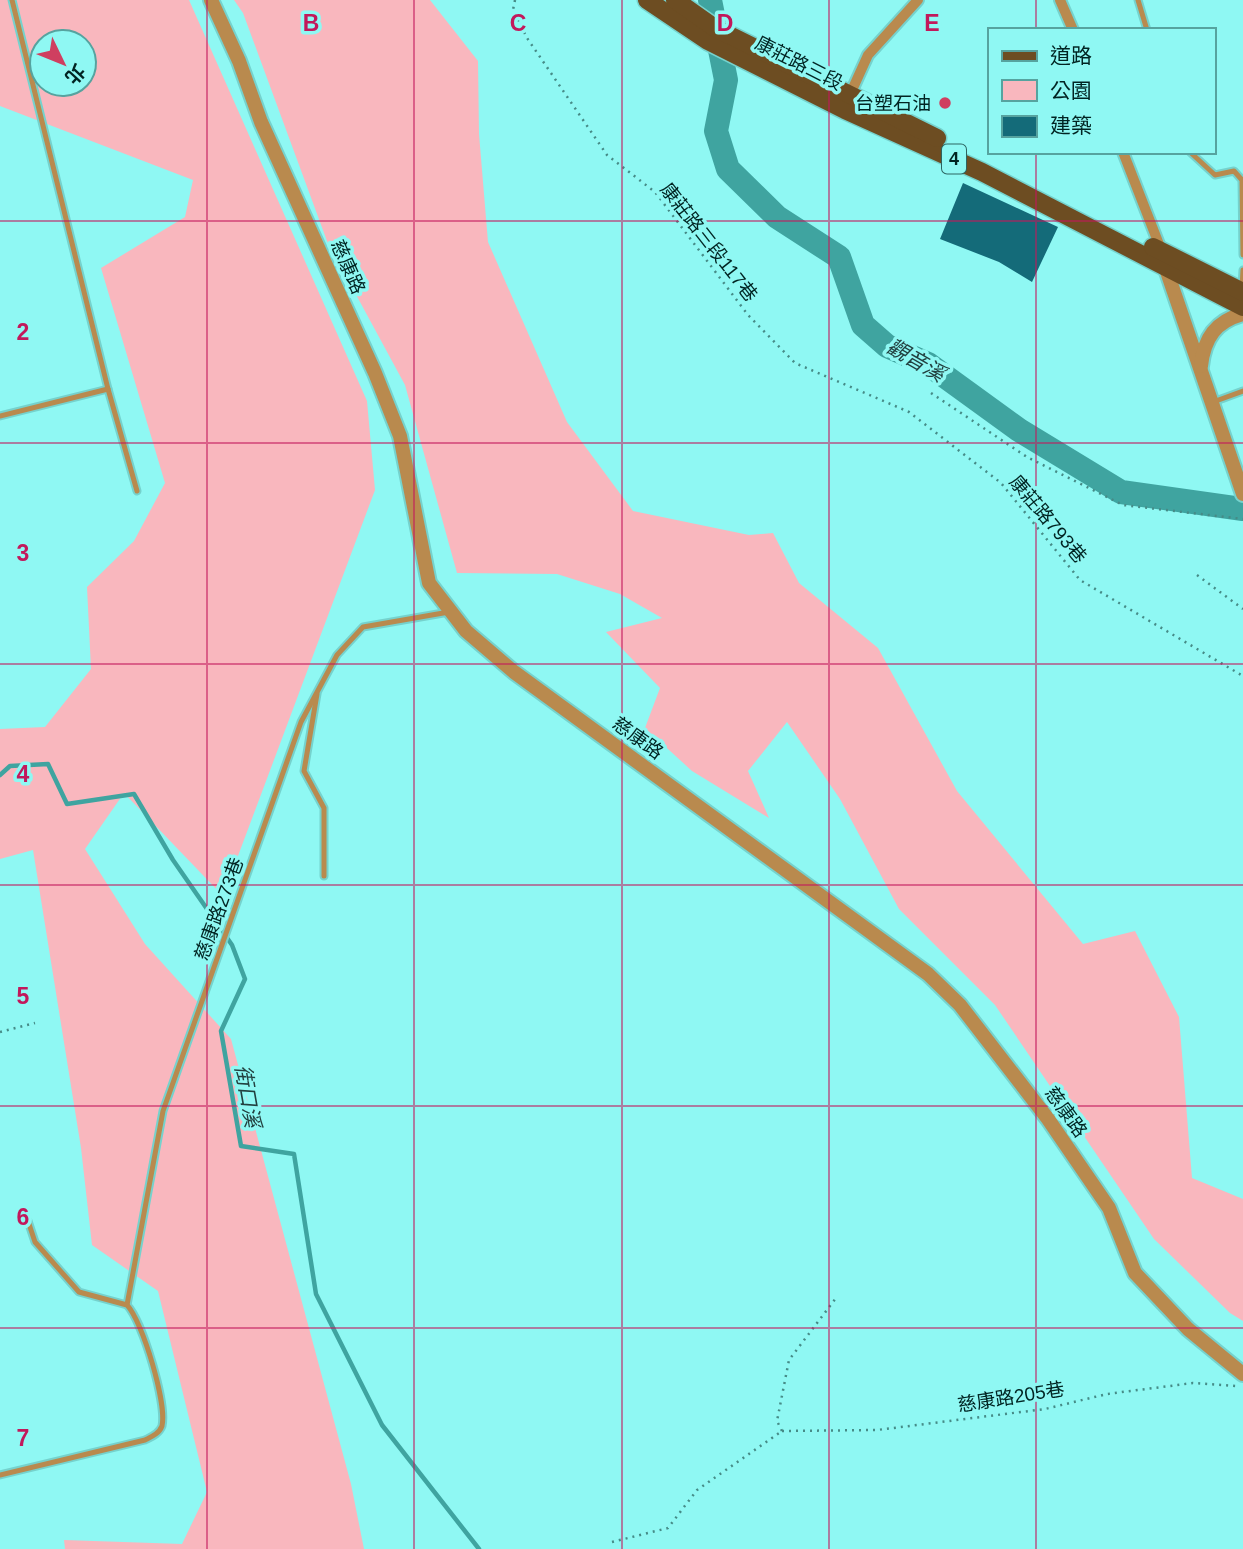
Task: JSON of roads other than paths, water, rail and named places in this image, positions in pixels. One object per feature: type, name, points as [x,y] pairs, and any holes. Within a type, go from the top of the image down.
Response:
[{"type":"main road","name":"康莊路三段","points":[[647,0],[982,172],[1163,259]]},
{"type":"main road","name":"康莊路三段","points":[[675,0],[698,25]]},
{"type":"main road","name":"4","points":[[1163,259],[1243,297]]},
{"type":"street","name":"慈康路","points":[[211,0],[239,61],[261,122],[400,436],[429,583],[449,612],[466,632],[514,672],[738,833],[936,982],[960,1004],[1048,1119],[1109,1208],[1135,1273],[1188,1329],[1243,1374]]},
{"type":"street","points":[[847,103],[867,55],[918,0]]},
{"type":"street","points":[[1060,0],[1072,28]]},
{"type":"street","points":[[1124,154],[1201,367],[1243,494]]},
{"type":"street","points":[[1201,367],[1202,351],[1210,334],[1223,320],[1243,314]]},
{"type":"lane","points":[[12,0],[108,389],[136,491]]},
{"type":"lane","points":[[1138,0],[1146,28]]},
{"type":"lane","points":[[1192,154],[1214,175],[1234,171],[1242,180],[1243,255]]},
{"type":"lane","points":[[1243,270],[1243,297]]},
{"type":"lane","points":[[0,416],[108,389]]},
{"type":"lane","points":[[1213,402],[1243,391]]},
{"type":"lane","name":"慈康路273巷","points":[[127,1305],[163,1111],[301,722],[337,655],[363,627],[449,612]]},
{"type":"lane","points":[[317,691],[304,771],[324,808],[324,876]]},
{"type":"lane","points":[[0,1475],[156,1435],[162,1426],[160,1398],[143,1331],[127,1305],[79,1292],[35,1242],[28,1221]]},
{"type":"waterway","name":"觀音溪","points":[[710,0],[726,80],[716,131],[728,169],[777,217],[839,257],[863,325],[887,346],[928,364],[1019,430],[1121,492],[1243,509]]},
{"type":"waterway","name":"街口溪","points":[[0,775],[10,766],[48,764],[67,804],[134,794],[173,860],[232,945],[245,979],[221,1031],[241,1146],[294,1154],[316,1294],[382,1425],[479,1549]]},
{"type":"place","name":"台塑石油","points":[[945,103]]}]
